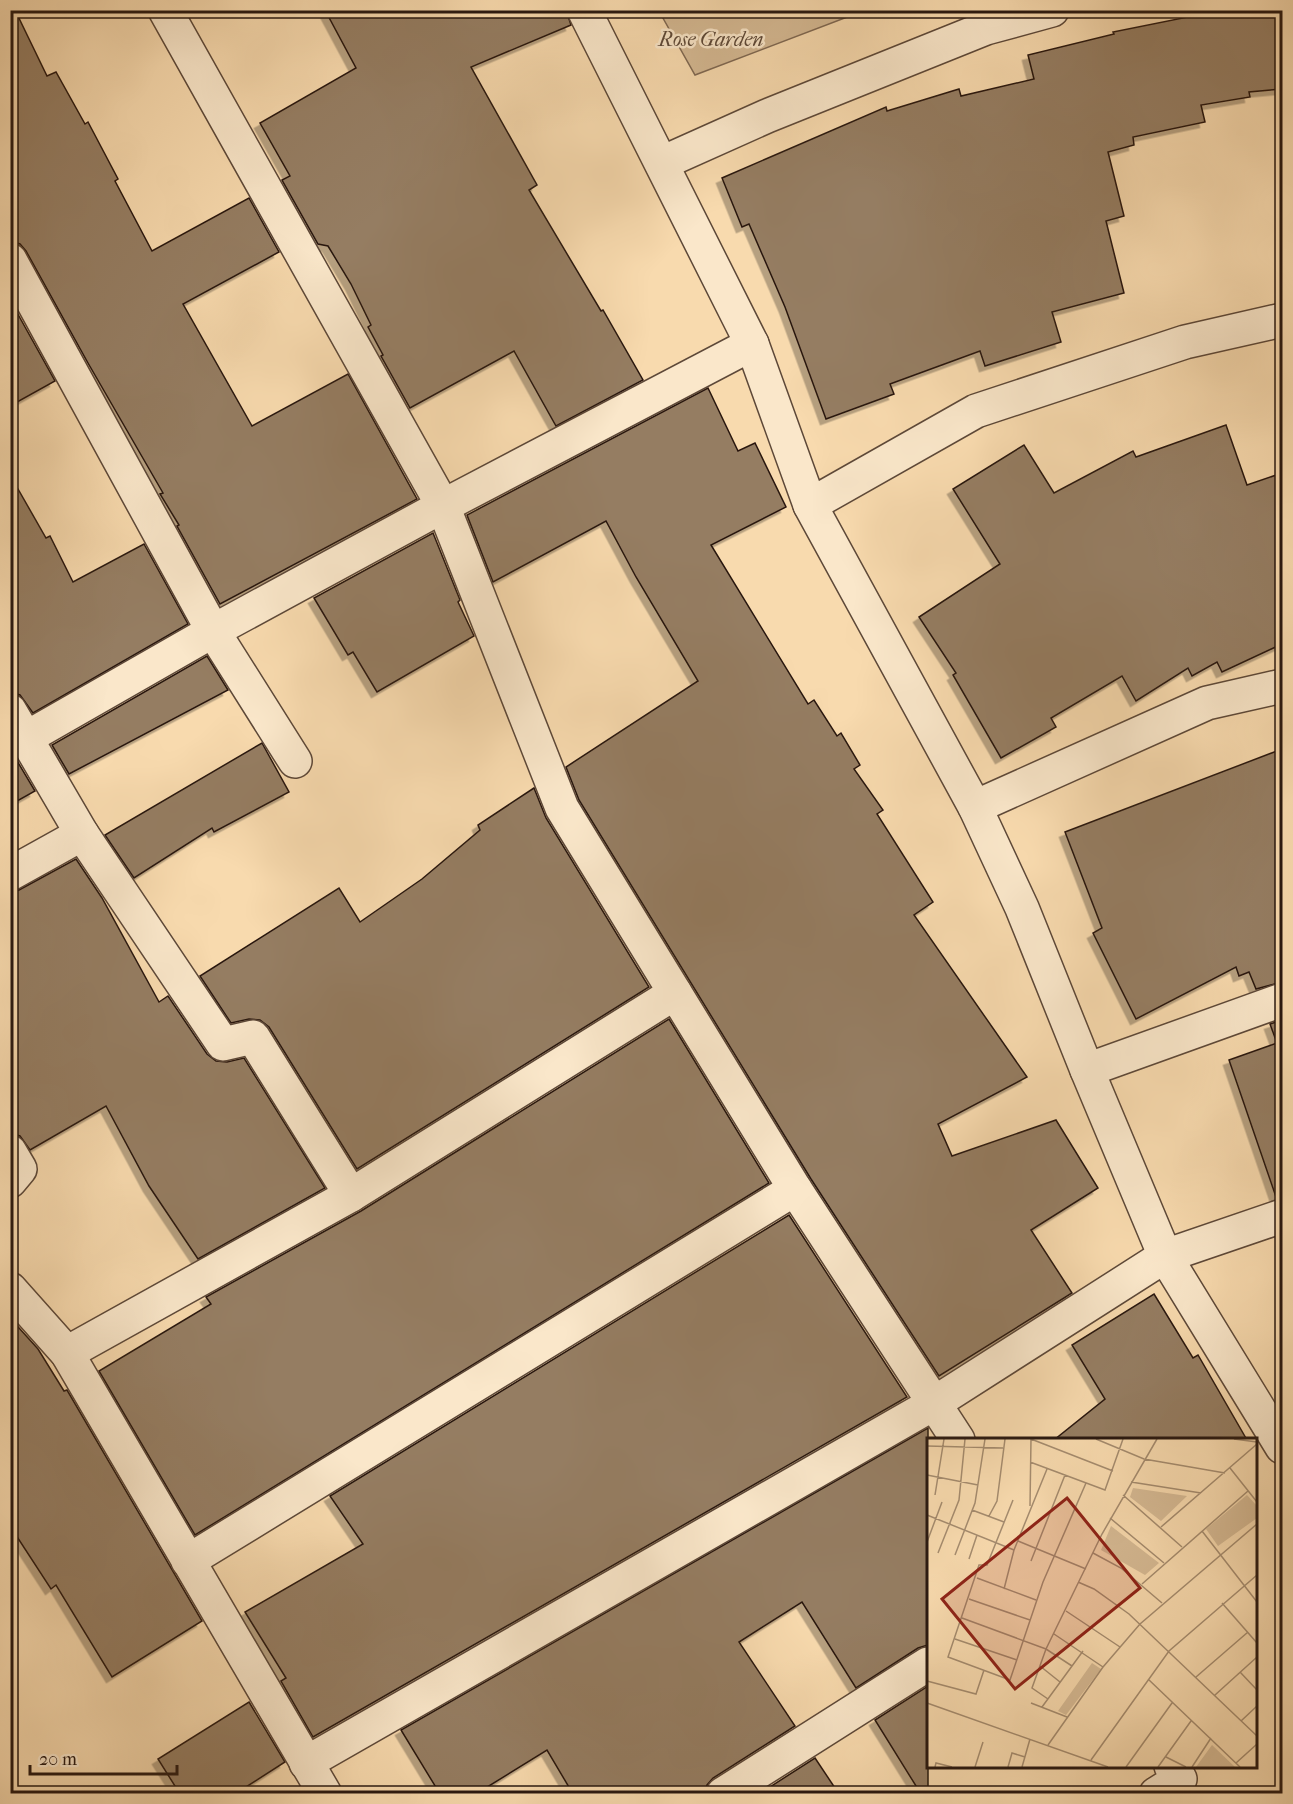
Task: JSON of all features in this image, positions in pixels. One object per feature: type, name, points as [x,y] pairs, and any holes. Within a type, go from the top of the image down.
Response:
[{"type":"street","points":[[165,10],[443,506],[562,808],[795,1189],[957,1438]]},
{"type":"street","points":[[584,10],[752,344],[810,505],[975,807],[1022,908],[1165,1256],[1278,1431]]},
{"type":"street","points":[[662,163],[767,116],[986,28],[1052,10]]},
{"type":"street","points":[[10,260],[213,631],[295,761]]},
{"type":"street","points":[[810,505],[976,411],[1185,342],[1282,320]]},
{"type":"street","points":[[351,1195],[253,1037],[223,1044],[82,834],[18,724],[213,631],[443,506],[752,344]]},
{"type":"street","points":[[975,807],[1207,703],[1282,686]]},
{"type":"street","points":[[10,874],[82,834]]},
{"type":"street","points":[[66,1353],[351,1195],[675,993]]},
{"type":"street","points":[[1087,1070],[1282,1000]]},
{"type":"street","points":[[10,1152],[20,1168],[10,1181]]},
{"type":"street","points":[[188,1561],[795,1189]]},
{"type":"street","points":[[306,1763],[933,1404],[1165,1256],[1282,1216]]},
{"type":"street","points":[[10,1289],[66,1353],[325,1794]]},
{"type":"street","points":[[723,1794],[927,1665]]},
{"type":"street","points":[[1156,1794],[1180,1779],[1173,1768]]},
{"type":"green space","name":"Rose Garden","points":[[659,11],[863,11],[695,75]]},
{"type":"building","points":[[10,10],[15,10],[47,76],[56,72],[85,124],[88,122],[118,179],[115,181],[152,251],[249,198],[279,252],[183,304],[252,426],[348,374],[417,499],[220,604],[177,526],[179,525],[160,494],[163,493],[26,251],[20,244],[10,241]]},
{"type":"building","points":[[325,10],[566,10],[571,25],[471,67],[537,185],[529,190],[643,380],[556,426],[514,351],[410,408],[381,356],[383,355],[368,327],[371,325],[351,284],[328,246],[318,244],[282,180],[290,176],[260,123],[356,68]]},
{"type":"building","points":[[1197,10],[1282,10],[1282,89],[1249,92],[1250,97],[1201,105],[1205,122],[1133,137],[1134,145],[1108,152],[1124,216],[1106,221],[1124,293],[1052,312],[1061,342],[985,366],[980,351],[890,384],[894,394],[826,419],[785,307],[749,224],[742,227],[722,178],[886,107],[887,111],[959,89],[961,96],[1034,79],[1028,55],[1114,34],[1113,32],[1198,15]]},
{"type":"building","points":[[10,300],[55,381],[10,406]]},
{"type":"building","points":[[708,388],[738,451],[755,443],[786,507],[711,545],[808,704],[814,700],[837,736],[841,733],[860,765],[854,769],[883,810],[877,814],[933,902],[914,915],[1027,1077],[938,1124],[952,1156],[1056,1120],[1098,1188],[1031,1230],[1072,1293],[939,1376],[811,1179],[579,800],[566,767],[698,681],[636,577],[606,521],[493,582],[467,515]]},
{"type":"building","points":[[1226,425],[1247,485],[1282,473],[1282,644],[1222,672],[1217,662],[1192,676],[1188,668],[1136,701],[1122,676],[1051,718],[1056,727],[1001,758],[953,675],[956,673],[919,617],[1000,564],[953,489],[1024,445],[1054,493],[1133,451],[1136,457]]},
{"type":"building","points":[[10,475],[46,538],[50,536],[73,582],[144,544],[188,624],[33,713],[20,695],[10,692]]},
{"type":"building","points":[[433,533],[460,600],[458,602],[474,636],[377,692],[353,652],[348,655],[314,598]]},
{"type":"building","points":[[207,656],[228,690],[69,774],[52,745]]},
{"type":"building","points":[[262,743],[289,792],[214,832],[212,828],[134,878],[105,835]]},
{"type":"building","points":[[10,749],[35,791],[10,805]]},
{"type":"building","points":[[1282,749],[1282,982],[1256,989],[1249,972],[1239,976],[1236,967],[1136,1019],[1093,933],[1102,928],[1065,832]]},
{"type":"building","points":[[534,788],[546,818],[649,987],[357,1169],[269,1027],[260,1020],[249,1019],[231,1023],[200,976],[339,888],[360,922],[422,879],[480,830],[478,825]]},
{"type":"building","points":[[76,859],[102,898],[159,1002],[168,996],[207,1054],[216,1061],[227,1062],[244,1058],[325,1188],[198,1259],[149,1186],[106,1106],[30,1150],[20,1136],[10,1133],[10,893]]},
{"type":"building","points":[[669,1019],[769,1183],[195,1535],[99,1371],[211,1304],[206,1297],[361,1211]]},
{"type":"building","points":[[1282,1020],[1282,1196],[1276,1197],[1229,1060],[1277,1043],[1270,1024]]},
{"type":"building","points":[[789,1215],[907,1397],[313,1737],[281,1681],[286,1678],[245,1612],[363,1544],[330,1496]]},
{"type":"building","points":[[1154,1294],[1193,1358],[1198,1355],[1246,1438],[1056,1438],[1105,1399],[1072,1345]]},
{"type":"building","points":[[10,1318],[38,1349],[64,1391],[67,1390],[202,1621],[112,1677],[56,1585],[51,1589],[10,1526]]},
{"type":"building","points":[[928,1428],[927,1645],[918,1648],[856,1688],[802,1602],[739,1642],[795,1726],[713,1778],[704,1794],[573,1794],[547,1750],[476,1794],[440,1794],[401,1730]]},
{"type":"building","points":[[927,1687],[928,1794],[921,1794],[875,1720]]},
{"type":"building","points":[[249,1702],[285,1762],[235,1794],[180,1794],[158,1759]]},
{"type":"building","points":[[815,1758],[839,1794],[759,1794]]}]
